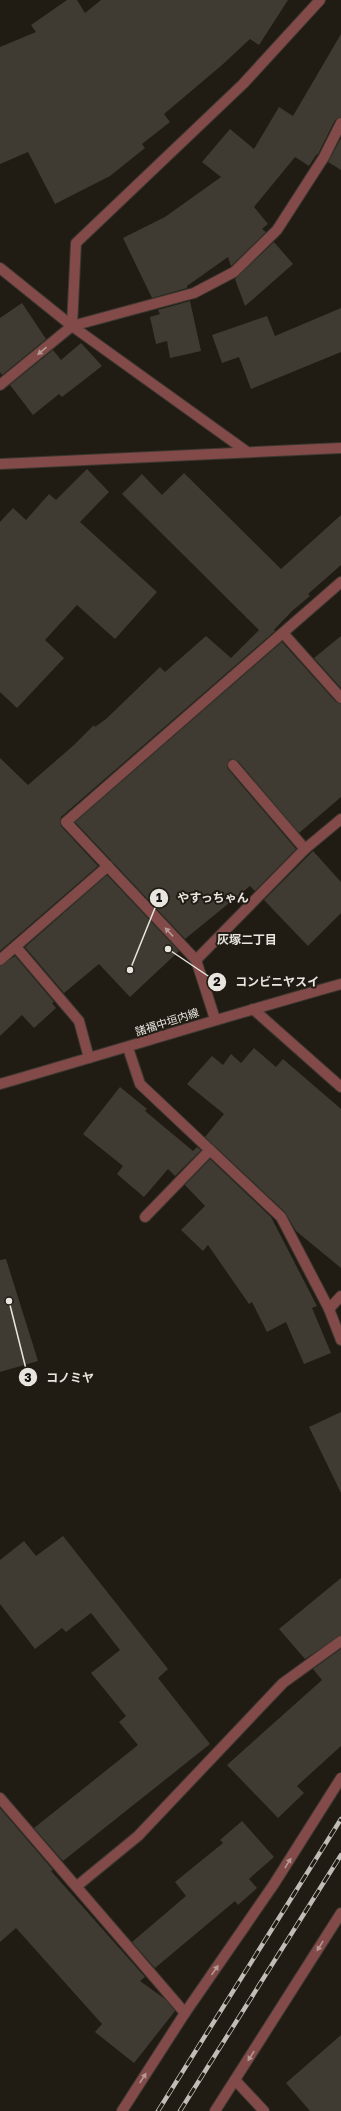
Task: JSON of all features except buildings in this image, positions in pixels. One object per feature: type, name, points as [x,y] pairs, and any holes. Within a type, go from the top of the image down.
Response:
[{"type":"street","points":[[72,326],[76,243],[243,84],[320,0]]},
{"type":"street","points":[[0,385],[72,326],[194,293],[234,272],[277,230],[324,157],[341,123]]},
{"type":"street","points":[[0,268],[72,326],[246,451]]},
{"type":"street","points":[[0,464],[246,451],[341,448]]},
{"type":"street","points":[[215,1019],[196,960],[66,822],[341,582]]},
{"type":"street","points":[[283,633],[341,698]]},
{"type":"street","points":[[233,765],[305,849]]},
{"type":"street","points":[[196,960],[305,849],[341,819]]},
{"type":"street","points":[[0,960],[108,866]]},
{"type":"street","points":[[16,946],[79,1020],[89,1058]]},
{"type":"street","name":"諸福中垣内線","points":[[0,1084],[128,1048],[215,1019],[341,984]]},
{"type":"street","points":[[254,1009],[341,1087]]},
{"type":"street","points":[[128,1048],[140,1084],[281,1217],[329,1309],[341,1340]]},
{"type":"street","points":[[145,1217],[210,1150]]},
{"type":"street","points":[[329,1309],[341,1296]]},
{"type":"street","points":[[77,1886],[138,1836],[283,1683],[341,1641]]},
{"type":"street","points":[[122,2111],[185,2013],[274,1884],[341,1778]]},
{"type":"street","points":[[0,1798],[185,2013]]},
{"type":"street","points":[[215,2111],[341,1913]]},
{"type":"street","points":[[235,2080],[264,2111]]},
{"type":"railway","points":[[158,2111],[341,1819]]},
{"type":"railway","points":[[180,2111],[341,1855]]},
{"type":"place","name":"コンビニヤスイ","points":[[168,949]]},
{"type":"place","name":"やすっちゃん","points":[[130,970]]},
{"type":"place","name":"コノミヤ","points":[[9,1301]]},
{"type":"district","name":"灰塚二丁目","points":[[247,940]]}]
